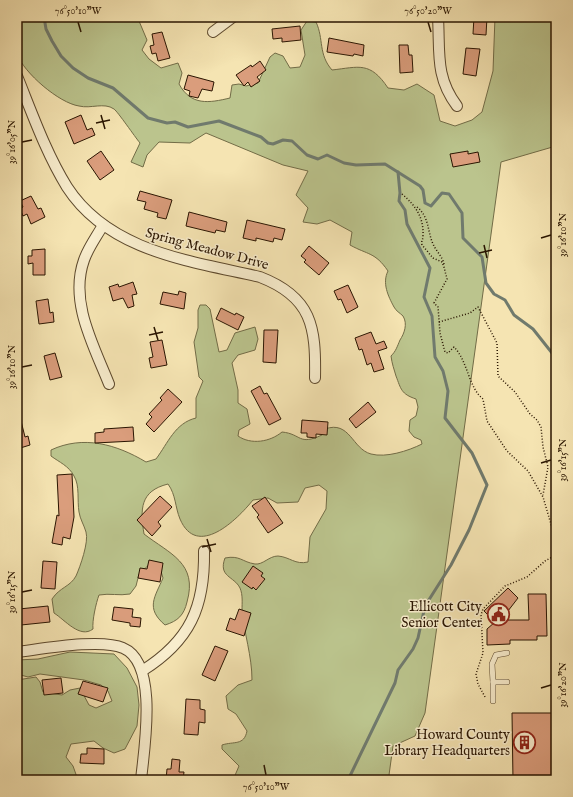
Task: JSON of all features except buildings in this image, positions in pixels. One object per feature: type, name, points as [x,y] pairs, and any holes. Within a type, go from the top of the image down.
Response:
[{"type":"street","points":[[213,32],[233,17]]},
{"type":"street","points":[[438,17],[442,81],[447,93],[457,106]]},
{"type":"street","name":"Spring Meadow Drive","points":[[17,76],[42,137],[68,188],[81,205],[103,225],[126,240],[149,250],[260,277],[277,284],[291,294],[302,306],[314,335],[315,378]]},
{"type":"street","points":[[103,225],[84,259],[79,277],[78,293],[82,311],[109,384]]},
{"type":"street","points":[[142,671],[176,646],[187,629],[194,614],[202,586],[204,550]]},
{"type":"street","points":[[17,652],[105,644],[125,648],[131,654],[142,671],[146,696],[146,721],[141,780]]},
{"type":"lane","points":[[490,700],[493,682],[493,658],[496,655],[506,653]]},
{"type":"lane","points":[[493,682],[507,682]]},
{"type":"path","points":[[402,194],[421,210],[428,222],[428,232],[433,244],[444,262],[446,279],[434,303],[438,307],[439,322],[445,352],[448,353],[454,347],[461,354],[467,372],[478,394],[484,398],[487,421],[507,451],[528,471],[543,497],[553,531],[556,535]]},
{"type":"path","points":[[415,206],[421,223],[422,245],[433,258],[442,262],[444,267]]},
{"type":"path","points":[[439,322],[470,313],[478,307],[497,343],[498,376],[515,392],[530,414],[538,420],[541,427],[543,447],[548,467],[543,497]]},
{"type":"path","points":[[490,700],[478,684],[476,674],[483,653],[481,615],[483,609],[505,586],[526,577],[544,561],[556,555]]},
{"type":"green space","points":[[17,17],[120,17],[139,21],[147,40],[142,50],[149,59],[161,68],[178,63],[182,73],[179,84],[184,91],[195,99],[208,102],[230,98],[232,85],[239,84],[246,86],[258,83],[270,57],[275,53],[283,56],[290,68],[300,67],[305,55],[301,30],[307,21],[316,22],[325,58],[332,70],[357,67],[363,68],[375,73],[382,79],[388,88],[404,90],[417,84],[434,95],[440,121],[455,126],[472,120],[482,112],[493,71],[495,17],[556,17],[556,146],[501,162],[425,713],[415,736],[393,746],[389,775],[397,780],[233,780],[239,766],[222,749],[222,745],[238,742],[244,739],[247,731],[236,714],[228,709],[226,696],[238,685],[252,680],[251,662],[243,619],[242,593],[237,584],[225,573],[223,564],[225,558],[234,557],[258,564],[272,557],[278,556],[296,562],[308,562],[310,537],[326,509],[327,491],[319,485],[305,488],[298,502],[277,503],[268,498],[253,500],[227,525],[217,532],[206,536],[196,536],[187,530],[178,515],[171,488],[168,484],[159,487],[147,496],[144,502],[142,517],[144,534],[172,554],[185,569],[189,578],[186,607],[180,617],[174,622],[165,625],[155,613],[153,608],[155,597],[163,578],[160,568],[153,561],[139,574],[136,586],[130,594],[99,595],[94,612],[93,629],[83,632],[78,630],[54,613],[52,599],[58,592],[74,580],[84,554],[87,536],[79,512],[76,480],[64,464],[51,456],[51,450],[63,445],[87,442],[111,446],[123,450],[146,462],[156,459],[177,429],[183,424],[196,418],[196,398],[203,381],[199,377],[194,342],[198,328],[198,310],[200,305],[206,305],[210,309],[219,352],[227,350],[235,333],[255,327],[258,339],[255,350],[238,355],[232,363],[238,390],[238,403],[247,409],[250,424],[239,430],[238,436],[249,441],[260,441],[272,438],[282,432],[308,439],[322,435],[325,429],[333,427],[340,428],[346,432],[359,447],[371,454],[383,455],[397,453],[422,444],[421,440],[414,437],[409,431],[410,420],[416,416],[418,407],[416,399],[407,395],[402,390],[392,362],[391,356],[403,335],[405,322],[403,316],[397,311],[388,294],[386,276],[388,271],[375,257],[350,245],[352,232],[330,220],[317,224],[303,222],[308,208],[296,195],[308,171],[283,165],[206,133],[190,143],[159,142],[147,155],[143,167],[131,162],[140,143],[114,109],[106,106],[84,107],[71,104],[52,93],[27,70],[21,62],[16,50]]},
{"type":"green space","points":[[70,652],[114,654],[127,668],[137,687],[139,705],[137,726],[125,749],[114,753],[103,748],[94,741],[71,744],[66,757],[73,766],[78,780],[17,780],[17,680],[36,677],[40,682],[43,692],[62,695],[70,690],[80,688],[89,705],[96,708],[112,701],[108,691],[101,685],[84,680],[40,674],[28,677],[17,674],[17,660],[38,659]]},
{"type":"waterway","points":[[44,17],[46,29],[52,41],[61,56],[73,68],[88,78],[113,88],[148,118],[167,123],[175,122],[188,127],[219,121],[261,137],[268,143],[273,144],[283,140],[292,141],[307,155],[318,159],[327,155],[344,163],[356,165],[385,164],[420,186],[423,190],[425,203],[431,206],[442,193],[449,194],[462,213],[463,238],[482,257],[486,283],[494,294],[505,300],[514,315],[533,329],[556,358]]},
{"type":"waterway","points":[[348,780],[395,683],[398,670],[413,649],[418,638],[425,606],[451,565],[469,530],[487,485],[472,453],[445,418],[448,391],[443,371],[435,357],[432,316],[424,297],[430,268],[407,224],[405,210],[399,201],[400,193],[398,172]]},
{"type":"place","name":"Ellicott City Senior Center","points":[[498,615]]},
{"type":"place","name":"Howard County Library Headquarters","points":[[525,743]]}]
